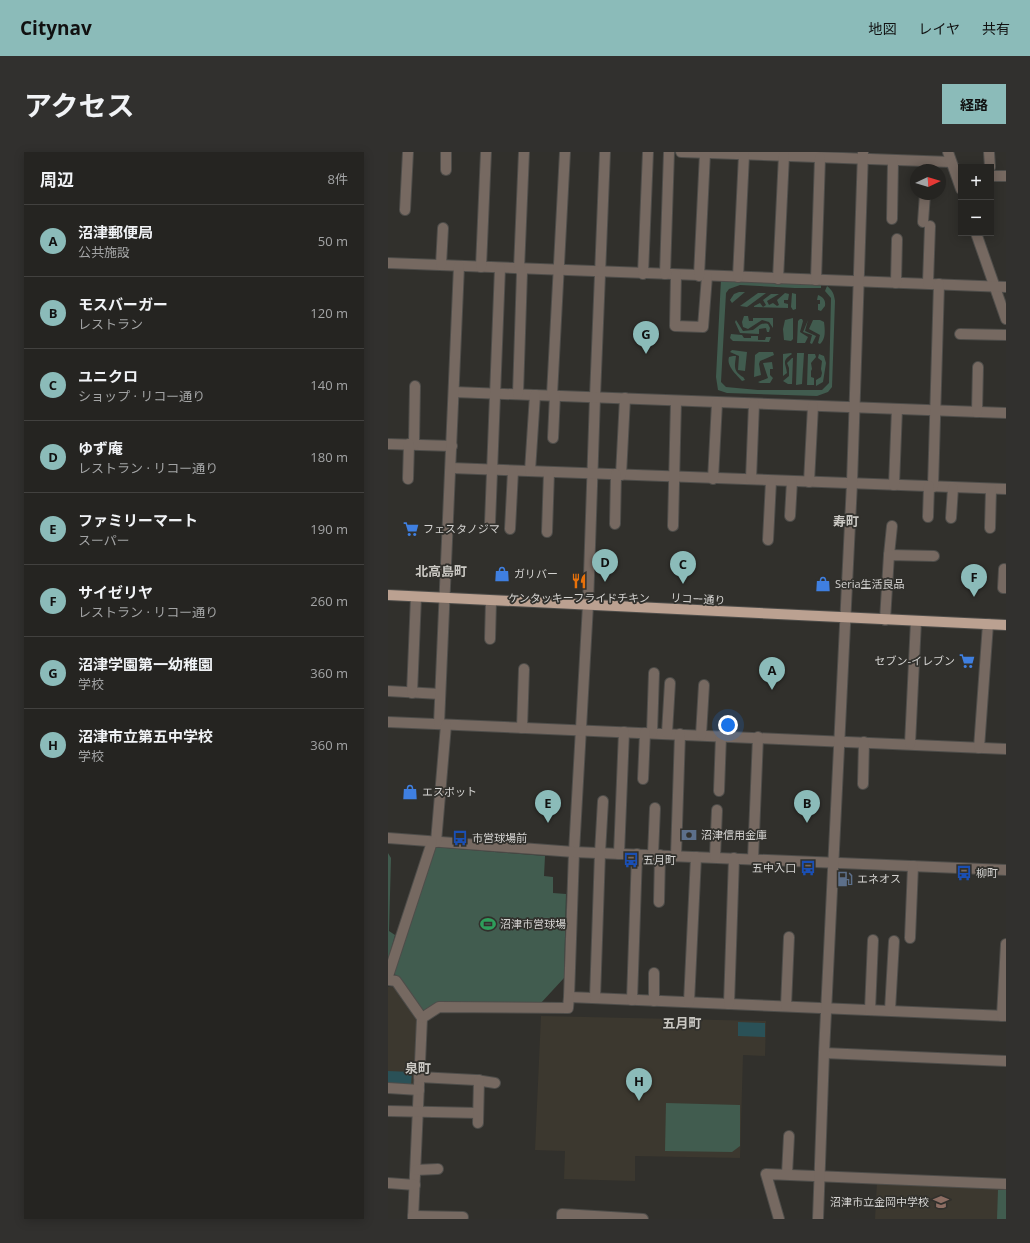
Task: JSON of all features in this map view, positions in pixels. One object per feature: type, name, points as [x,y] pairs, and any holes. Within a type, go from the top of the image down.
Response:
[{"type":"main road","name":"リコー通り","points":[[388,595],[445,599],[1006,625]]},
{"type":"street","points":[[405,210],[408,152]]},
{"type":"street","points":[[446,152],[446,170]]},
{"type":"street","points":[[481,267],[486,152]]},
{"type":"street","points":[[518,394],[522,272],[519,269],[524,152]]},
{"type":"street","points":[[553,438],[558,270],[565,152]]},
{"type":"street","points":[[422,1018],[438,1007],[568,1008],[574,852],[588,605],[605,152]]},
{"type":"street","points":[[643,274],[648,152]]},
{"type":"street","points":[[665,274],[669,152]]},
{"type":"street","points":[[681,152],[863,156],[915,164]]},
{"type":"street","points":[[989,152],[990,164]]},
{"type":"street","points":[[676,275],[675,326],[703,327],[705,153]]},
{"type":"street","points":[[738,277],[743,154]]},
{"type":"street","points":[[778,278],[784,155]]},
{"type":"street","points":[[816,280],[824,156]]},
{"type":"street","points":[[818,1219],[824,1053],[828,1008],[852,483],[863,156]]},
{"type":"street","points":[[931,164],[950,157],[958,175]]},
{"type":"street","points":[[892,219],[893,160]]},
{"type":"street","points":[[994,176],[1006,176]]},
{"type":"street","points":[[925,200],[928,284]]},
{"type":"street","points":[[441,265],[443,228]]},
{"type":"street","points":[[977,236],[1006,319]]},
{"type":"street","points":[[896,283],[897,239]]},
{"type":"street","points":[[388,263],[1006,287]]},
{"type":"street","points":[[388,976],[434,842],[443,724],[440,694],[459,266]]},
{"type":"street","points":[[490,524],[500,268]]},
{"type":"street","points":[[928,517],[936,410],[939,284]]},
{"type":"street","points":[[960,334],[1006,335]]},
{"type":"street","points":[[977,412],[978,367]]},
{"type":"street","points":[[408,479],[415,386]]},
{"type":"street","points":[[454,392],[1006,413]]},
{"type":"street","points":[[530,471],[535,395]]},
{"type":"street","points":[[615,524],[625,398]]},
{"type":"street","points":[[673,526],[676,400]]},
{"type":"street","points":[[713,478],[717,402]]},
{"type":"street","points":[[751,479],[754,404]]},
{"type":"street","points":[[809,482],[813,406]]},
{"type":"street","points":[[894,485],[897,409]]},
{"type":"street","points":[[388,444],[452,446]]},
{"type":"street","points":[[451,468],[1006,489]]},
{"type":"street","points":[[510,529],[513,471]]},
{"type":"street","points":[[547,532],[549,472]]},
{"type":"street","points":[[768,540],[771,481]]},
{"type":"street","points":[[790,516],[792,481]]},
{"type":"street","points":[[951,518],[953,488]]},
{"type":"street","points":[[990,528],[991,489]]},
{"type":"street","points":[[885,620],[892,526]]},
{"type":"street","points":[[890,555],[934,556]]},
{"type":"street","points":[[1004,569],[1003,588],[1006,588]]},
{"type":"street","points":[[412,693],[416,597]]},
{"type":"street","points":[[490,639],[491,601]]},
{"type":"street","points":[[910,744],[916,621]]},
{"type":"street","points":[[980,748],[988,624]]},
{"type":"street","points":[[522,728],[524,669]]},
{"type":"street","points":[[643,780],[654,674]]},
{"type":"street","points":[[667,733],[670,683]]},
{"type":"street","points":[[701,735],[704,685]]},
{"type":"street","points":[[388,691],[440,694]]},
{"type":"street","points":[[388,722],[1006,748]]},
{"type":"street","points":[[619,854],[624,732]]},
{"type":"street","points":[[676,856],[680,734]]},
{"type":"street","points":[[719,791],[721,736]]},
{"type":"street","points":[[753,859],[758,737]]},
{"type":"street","points":[[863,784],[864,742]]},
{"type":"street","points":[[595,998],[600,853],[604,801]]},
{"type":"street","points":[[655,808],[659,902]]},
{"type":"street","points":[[715,857],[717,810]]},
{"type":"street","points":[[388,838],[574,852],[1006,870]]},
{"type":"street","points":[[632,1000],[637,854]]},
{"type":"street","points":[[689,1002],[696,857]]},
{"type":"street","points":[[729,1004],[734,858]]},
{"type":"street","points":[[910,938],[913,866]]},
{"type":"street","points":[[786,1006],[789,937]]},
{"type":"street","points":[[870,1010],[873,940]]},
{"type":"street","points":[[890,1010],[894,942]]},
{"type":"street","points":[[569,997],[1004,1016],[1006,944]]},
{"type":"street","points":[[654,973],[654,1000]]},
{"type":"street","points":[[388,980],[396,981],[422,1018],[413,1218],[463,1217]]},
{"type":"street","points":[[824,1053],[1006,1061]]},
{"type":"street","points":[[419,1077],[479,1080],[495,1083]]},
{"type":"street","points":[[388,1110],[478,1118],[479,1080]]},
{"type":"street","points":[[388,1088],[419,1090]]},
{"type":"street","points":[[787,1174],[789,1136]]},
{"type":"street","points":[[416,1170],[438,1169]]},
{"type":"street","points":[[779,1219],[766,1174],[820,1175],[1006,1184]]},
{"type":"street","points":[[388,1183],[415,1185]]},
{"type":"street","points":[[562,1219],[562,1214],[643,1219]]},
{"type":"shaded area","points":[[388,987],[393,987],[417,1021],[413,1086],[388,1085]]},
{"type":"shaded area","points":[[541,1016],[766,1021],[765,1056],[743,1055],[740,1158],[635,1156],[635,1181],[564,1179],[565,1151],[535,1150]]},
{"type":"shaded area","name":"沼津市立金岡中学校","points":[[877,1182],[1006,1188],[1006,1219],[875,1219]]},
{"type":"green space","points":[[721,279],[821,284],[821,288],[740,285],[729,289],[726,293],[721,382],[726,387],[758,390],[822,390],[829,383],[831,298],[825,291],[827,286],[831,289],[834,294],[835,301],[832,387],[828,392],[817,396],[727,393],[718,390],[716,377]]},
{"type":"green space","points":[[745,292],[732,303],[730,300],[734,294]]},
{"type":"green space","points":[[758,293],[766,293],[747,307],[740,306]]},
{"type":"green space","points":[[785,293],[789,294],[788,300],[784,300],[784,303],[788,304],[788,308],[754,307],[760,303],[763,307],[766,305],[763,300],[771,294],[779,294],[767,301],[769,305],[773,303],[777,306],[779,305],[777,300]]},
{"type":"green space","points":[[792,293],[796,294],[796,309],[793,310],[791,307]]},
{"type":"green space","points":[[818,295],[825,300],[825,306],[821,311],[818,310],[820,300],[817,300]]},
{"type":"green space","points":[[744,316],[748,316],[749,321],[753,321],[753,318],[773,318],[773,328],[769,322],[762,320],[748,329],[743,327],[742,322]]},
{"type":"green space","points":[[793,318],[793,339],[791,341],[784,340],[783,329],[785,320]]},
{"type":"green space","points":[[800,319],[803,321],[800,332],[808,337],[805,343],[797,343],[798,321]]},
{"type":"green space","points":[[736,320],[743,331],[753,330],[761,324],[768,324],[770,328],[769,332],[767,332],[766,328],[759,329],[759,334],[740,333],[735,322]]},
{"type":"green space","points":[[808,320],[805,331],[816,336],[812,344],[810,343],[812,335],[803,332]]},
{"type":"green space","points":[[813,320],[820,320],[824,322],[824,337],[820,344],[818,343],[820,335],[809,329]]},
{"type":"green space","points":[[731,334],[742,335],[744,338],[758,336],[758,340],[765,340],[766,337],[771,337],[769,342],[733,341],[730,338]]},
{"type":"green space","points":[[732,350],[747,352],[745,371],[738,370],[739,356],[730,352]]},
{"type":"green space","points":[[759,352],[773,352],[774,355],[760,361],[759,364],[761,375],[754,377],[755,355]]},
{"type":"green space","points":[[797,353],[804,353],[802,384],[796,385]]},
{"type":"green space","points":[[783,354],[792,354],[785,360],[787,373],[783,376]]},
{"type":"green space","points":[[808,354],[815,354],[816,357],[811,363],[811,377],[814,378],[814,385],[807,385]]},
{"type":"green space","points":[[819,354],[824,356],[826,363],[823,382],[816,386],[816,380],[821,377],[822,373],[822,361],[818,358]]},
{"type":"green space","points":[[736,356],[736,371],[745,380],[742,381],[730,367],[728,360],[729,357]]},
{"type":"green space","points":[[792,358],[792,384],[788,384],[783,381],[789,376],[789,368],[787,363]]},
{"type":"green space","points":[[772,362],[773,369],[770,369],[770,375],[773,378],[770,383],[758,382],[768,378],[763,363]]},
{"type":"green space","name":"沼津市営球場","points":[[434,847],[545,856],[544,876],[553,877],[553,893],[566,894],[564,978],[540,1004],[421,1012],[394,973]]},
{"type":"green space","points":[[388,853],[391,858],[389,931],[395,935],[388,960]]},
{"type":"green space","points":[[666,1103],[740,1105],[740,1146],[732,1152],[665,1151]]},
{"type":"green space","points":[[998,1190],[1006,1190],[1006,1219],[997,1219]]},
{"type":"water","points":[[738,1022],[765,1023],[765,1037],[738,1036]]},
{"type":"water","points":[[388,1071],[412,1072],[411,1085],[388,1084]]},
{"type":"place","name":"沼津学園第一幼稚園","points":[[646,354]]},
{"type":"place","name":"フェスタノジマ","points":[[411,529]]},
{"type":"place","name":"ガリバー","points":[[502,574]]},
{"type":"place","name":"ケンタッキーフライドチキン","points":[[579,581]]},
{"type":"place","name":"ゆず庵","points":[[605,582]]},
{"type":"place","name":"ユニクロ","points":[[683,584]]},
{"type":"place","name":"Seria生活良品","points":[[823,584]]},
{"type":"place","name":"サイゼリヤ","points":[[974,597]]},
{"type":"place","name":"セブン-イレブン","points":[[967,661]]},
{"type":"place","name":"沼津郵便局","points":[[772,690]]},
{"type":"place","name":"エスポット","points":[[410,792]]},
{"type":"place","name":"ファミリーマート","points":[[548,823]]},
{"type":"place","name":"モスバーガー","points":[[807,823]]},
{"type":"place","name":"沼津信用金庫","points":[[689,835]]},
{"type":"place","name":"市営球場前","points":[[460,838]]},
{"type":"place","name":"五月町","points":[[631,860]]},
{"type":"place","name":"五中入口","points":[[808,868]]},
{"type":"place","name":"柳町","points":[[964,873]]},
{"type":"place","name":"エネオス","points":[[845,879]]},
{"type":"place","name":"沼津市営球場","points":[[488,924]]},
{"type":"place","name":"沼津市立第五中学校","points":[[639,1101]]},
{"type":"place","name":"沼津市立金岡中学校","points":[[941,1202]]},
{"type":"district","name":"寿町","points":[[846,521]]},
{"type":"district","name":"北高島町","points":[[441,571]]},
{"type":"district","name":"五月町","points":[[682,1023]]},
{"type":"district","name":"泉町","points":[[418,1068]]}]
